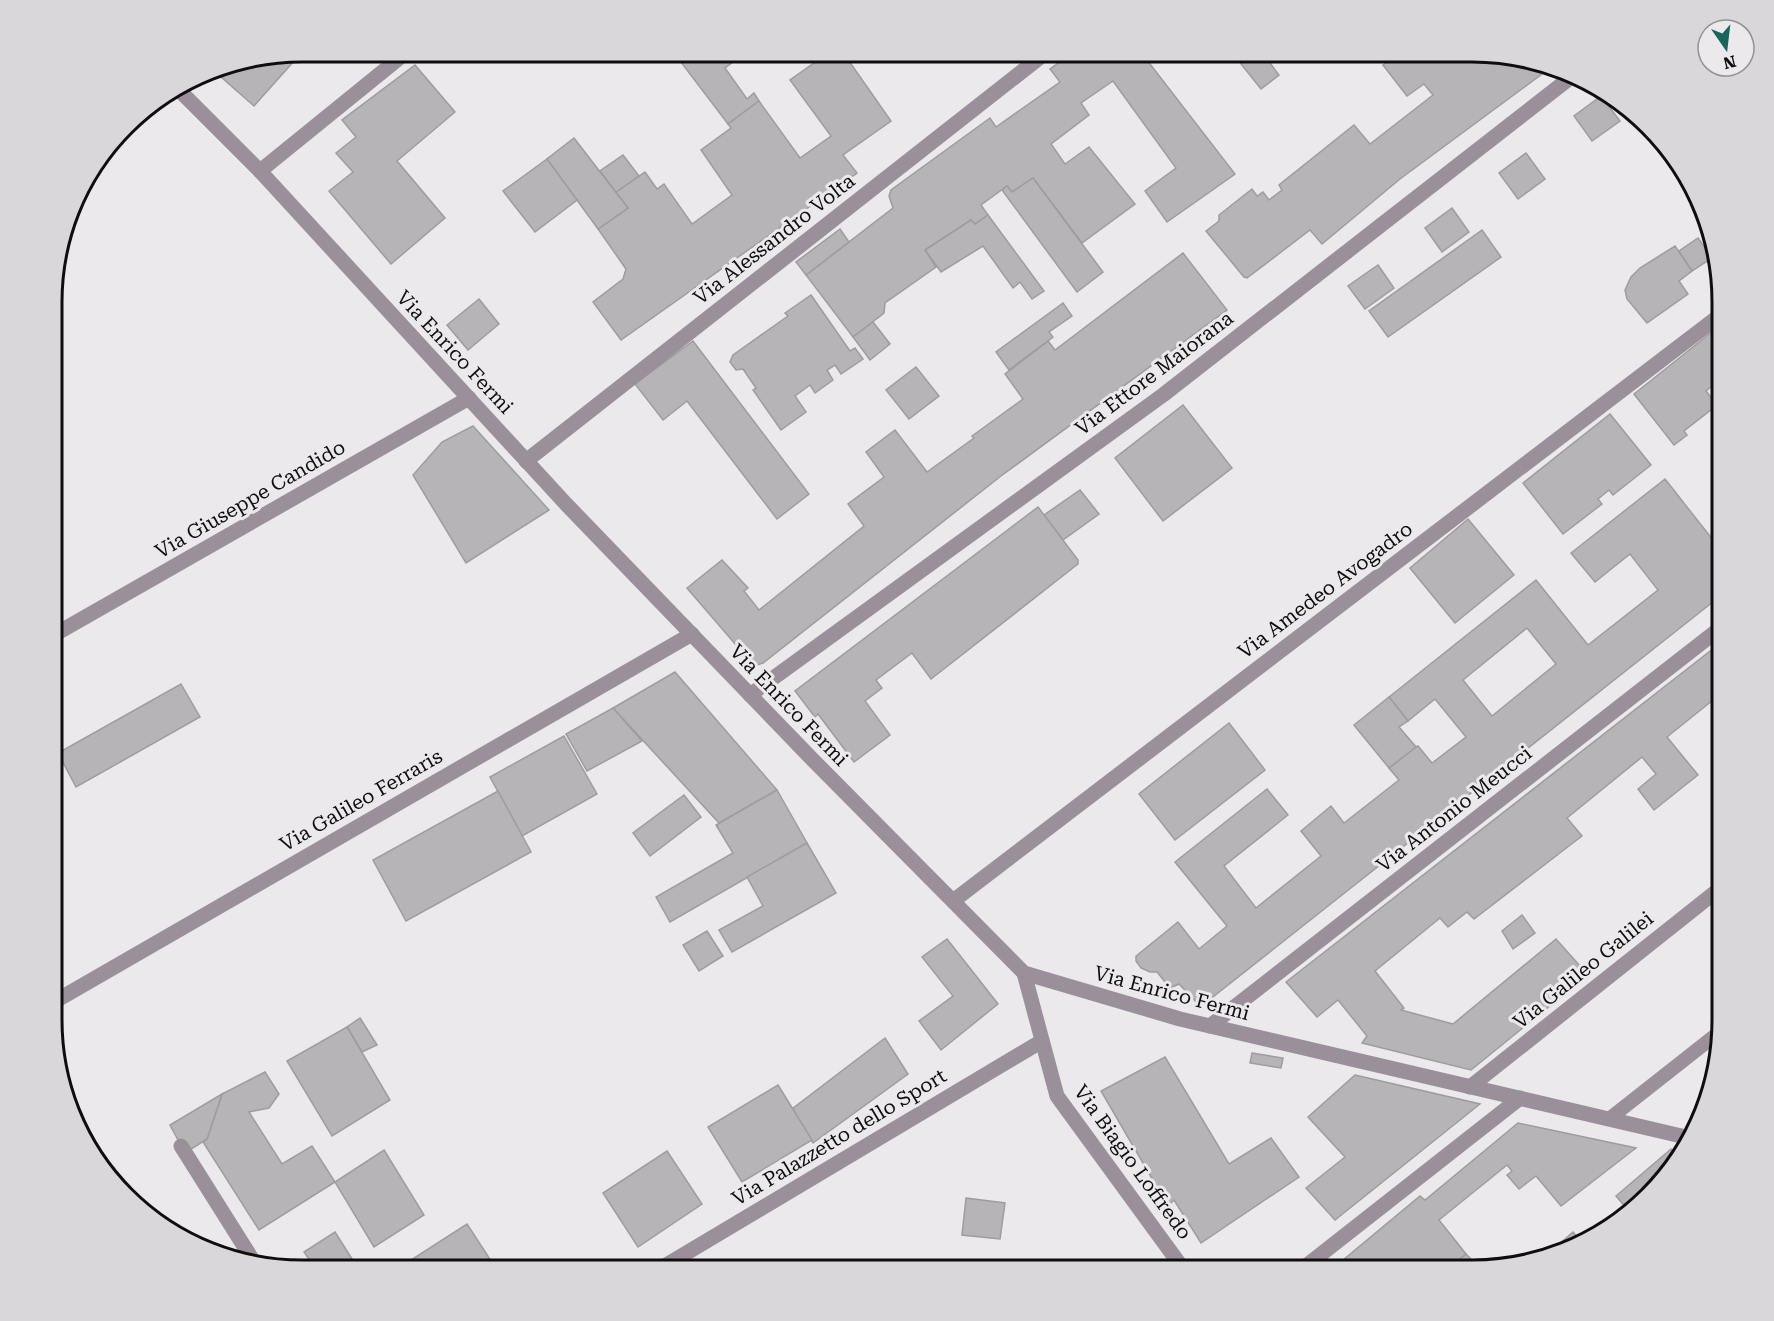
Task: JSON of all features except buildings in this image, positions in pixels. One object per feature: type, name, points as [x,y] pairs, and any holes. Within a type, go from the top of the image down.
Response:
[{"type":"street","points":[[260,171],[394,62]]},
{"type":"street","name":"Via Alessandro Volta","points":[[526,461],[1034,62]]},
{"type":"street","name":"Via Ettore Maiorana","points":[[750,694],[1163,395],[1566,81]]},
{"type":"street","name":"Via Enrico Fermi","points":[[182,93],[260,171],[526,461],[750,694],[1024,973],[1210,1026],[1682,1136]]},
{"type":"street","name":"Via Amedeo Avogadro","points":[[953,901],[1712,321]]},
{"type":"street","name":"Via Giuseppe Candido","points":[[62,630],[468,398]]},
{"type":"street","name":"Via Galileo Ferraris","points":[[62,997],[692,634]]},
{"type":"street","name":"Via Antonio Meucci","points":[[1210,1026],[1712,635]]},
{"type":"street","name":"Via Galileo Galilei","points":[[1470,1088],[1712,895]]},
{"type":"street","name":"Via Biagio Loffredo","points":[[1024,973],[1057,1096],[1177,1260]]},
{"type":"street","name":"Via Palazzetto dello Sport","points":[[675,1260],[1042,1041]]},
{"type":"street","points":[[1314,1260],[1520,1098]]},
{"type":"street","points":[[181,1146],[249,1254]]},
{"type":"lane","points":[[1609,1119],[1712,1038]]}]
